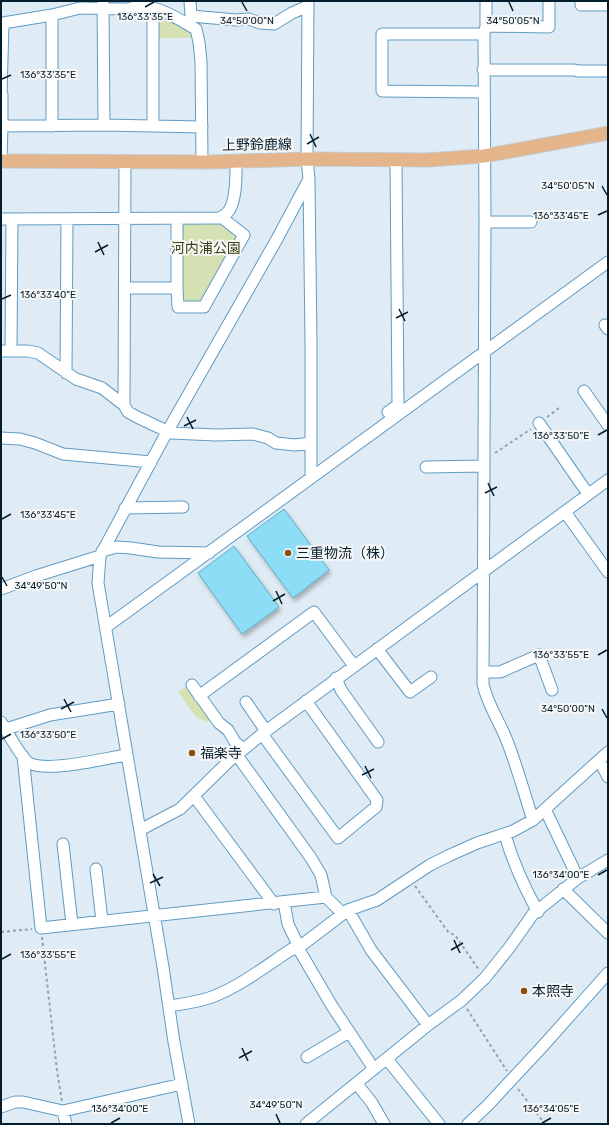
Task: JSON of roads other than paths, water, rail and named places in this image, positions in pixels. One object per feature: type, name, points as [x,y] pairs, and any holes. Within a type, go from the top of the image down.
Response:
[{"type":"main road","name":"上野鈴鹿線","points":[[1,161],[236,161],[308,159],[427,160],[484,156],[608,133]]},
{"type":"street","points":[[190,1],[190,16],[236,20],[249,19],[267,24],[274,24],[308,4],[311,474]]},
{"type":"street","points":[[486,1],[483,92],[485,222],[483,684],[485,696],[501,725],[508,742],[533,820]]},
{"type":"street","points":[[483,92],[382,91],[382,34],[549,26],[549,1]]},
{"type":"street","points":[[581,1],[581,5],[608,5]]},
{"type":"street","points":[[103,5],[104,125]]},
{"type":"street","points":[[1,161],[2,22],[52,15],[80,8],[103,5],[128,9],[135,6],[163,10],[196,29],[201,61],[202,161]]},
{"type":"street","points":[[153,8],[153,126]]},
{"type":"street","points":[[52,15],[52,126]]},
{"type":"street","points":[[484,70],[608,71]]},
{"type":"street","points":[[2,126],[104,125],[202,127]]},
{"type":"street","points":[[106,627],[209,553],[398,405],[396,160]]},
{"type":"street","points":[[124,406],[126,218],[125,161]]},
{"type":"street","points":[[236,161],[236,190],[230,210],[219,218],[6,220],[6,351],[38,353],[76,379],[102,388],[124,406],[128,412],[167,432],[216,435],[253,434],[268,438],[276,443],[295,445],[311,443]]},
{"type":"street","points":[[189,1124],[98,583],[101,553],[309,179]]},
{"type":"street","points":[[177,218],[178,307],[204,307],[244,235],[221,217]]},
{"type":"street","points":[[66,373],[67,220]]},
{"type":"street","points":[[485,222],[531,222]]},
{"type":"street","points":[[311,474],[484,352],[608,262]]},
{"type":"street","points":[[125,288],[177,288]]},
{"type":"street","points":[[584,392],[608,425]]},
{"type":"street","points":[[539,423],[588,494]]},
{"type":"street","points":[[1,438],[20,439],[63,454],[151,462]]},
{"type":"street","points":[[426,467],[484,463]]},
{"type":"street","points":[[140,830],[173,814],[240,752],[264,732],[608,480]]},
{"type":"street","points":[[126,508],[183,507]]},
{"type":"street","points":[[564,512],[608,572]]},
{"type":"street","points":[[1,589],[117,547],[158,552],[209,553]]},
{"type":"street","points":[[199,696],[314,612],[354,666]]},
{"type":"street","points":[[377,649],[410,692],[431,677]]},
{"type":"street","points":[[484,672],[500,672],[539,655],[552,690]]},
{"type":"street","points":[[336,678],[341,690],[378,742]]},
{"type":"street","points":[[192,685],[219,723],[228,730],[240,752],[311,858],[321,875],[326,897],[345,912],[370,950],[428,1025]]},
{"type":"street","points":[[246,702],[264,732],[338,838],[376,807],[377,800],[306,701]]},
{"type":"street","points":[[119,704],[50,715],[3,726],[22,756],[28,762],[40,766],[56,766],[127,755]]},
{"type":"street","points":[[169,1006],[191,1003],[214,996],[236,985],[292,949],[298,947],[345,912],[377,900],[430,865],[477,843],[513,832],[533,820],[608,752]]},
{"type":"street","points":[[22,756],[41,928],[326,897]]},
{"type":"street","points":[[599,760],[608,777]]},
{"type":"street","points":[[194,796],[279,903],[298,947],[349,1032],[374,1069]]},
{"type":"street","points":[[545,809],[578,878]]},
{"type":"street","points":[[504,835],[512,859],[525,889],[538,912]]},
{"type":"street","points":[[63,844],[72,924]]},
{"type":"street","points":[[306,1124],[428,1025],[462,1000],[485,978],[533,914],[538,912],[547,902],[578,878],[608,860]]},
{"type":"street","points":[[96,869],[102,921]]},
{"type":"street","points":[[563,889],[608,933]]},
{"type":"street","points":[[468,1124],[488,1105],[542,1047],[608,973]]},
{"type":"street","points":[[307,1057],[349,1032]]},
{"type":"street","points":[[387,1059],[439,1124]]},
{"type":"street","points":[[1,1107],[15,1102],[22,1102],[64,1111],[182,1084]]},
{"type":"street","points":[[357,1084],[372,1103],[384,1124]]},
{"type":"street","points":[[64,1111],[66,1124]]},
{"type":"place","name":"三重物流（株）","points":[[288,553]]},
{"type":"place","name":"福楽寺","points":[[192,753]]},
{"type":"place","name":"本照寺","points":[[524,991]]},
{"type":"park label","name":"河内浦公園","points":[[206,248]]}]
